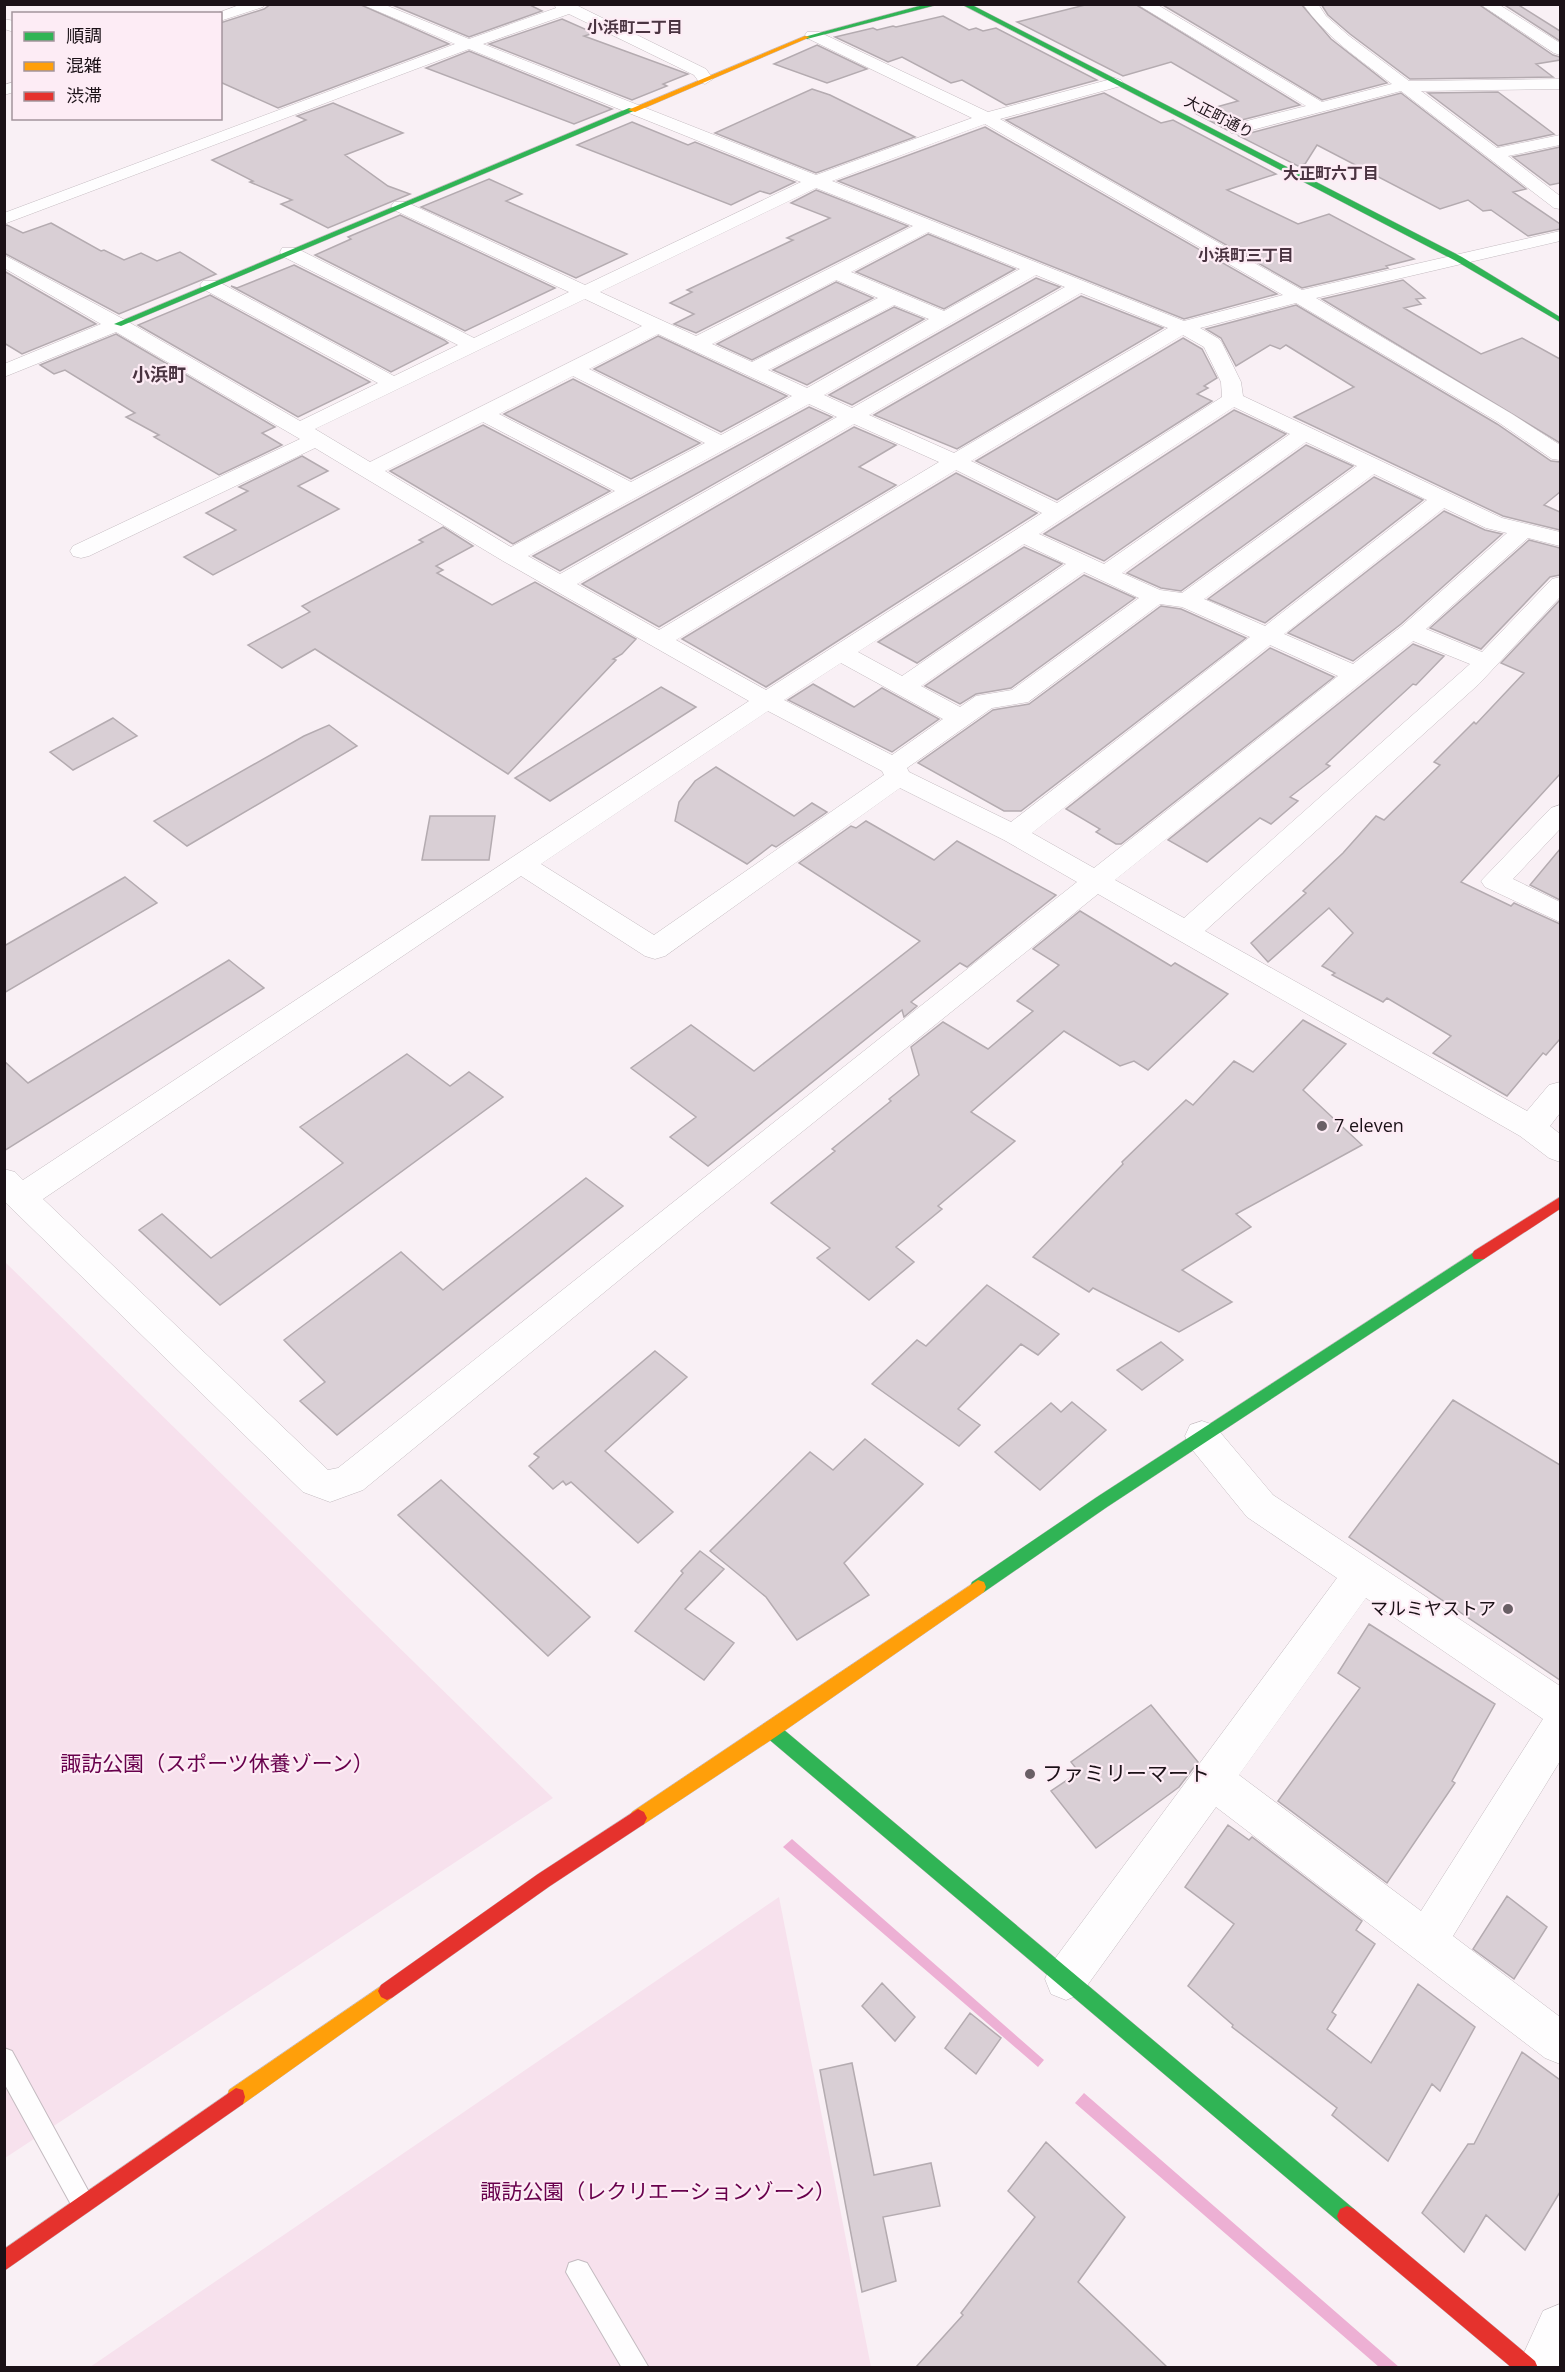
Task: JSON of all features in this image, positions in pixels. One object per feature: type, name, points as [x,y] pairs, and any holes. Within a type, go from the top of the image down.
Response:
[{"type":"main road","points":[[118,324],[813,35],[937,4]]},
{"type":"main road","name":"大正町通り","points":[[964,4],[1115,82],[1460,251],[1560,320]]},
{"type":"main road","name":"大正町通り","points":[[992,4],[1195,107]]},
{"type":"main road","name":"大正町通り","points":[[1232,126],[1258,140]]},
{"type":"main road","points":[[1482,254],[1502,265]]},
{"type":"main road","points":[[4,2261],[544,1880],[771,1731],[1102,1502],[1560,1202]]},
{"type":"main road","points":[[771,1731],[1528,2367]]},
{"type":"street","points":[[222,16],[258,4]]},
{"type":"street","points":[[368,4],[1184,327],[1212,343],[1231,382],[1233,399]]},
{"type":"street","points":[[1144,4],[1321,108]]},
{"type":"street","points":[[1310,4],[1321,19],[1343,39],[1560,204]]},
{"type":"street","points":[[1487,4],[1560,50]]},
{"type":"street","points":[[4,219],[564,7],[700,72],[705,79]]},
{"type":"street","points":[[813,35],[986,118],[1299,296],[1505,418],[1560,454]]},
{"type":"street","points":[[81,551],[307,434],[394,384],[814,182],[986,118],[1115,82]]},
{"type":"street","points":[[1232,126],[1321,108],[1402,86],[1560,84]]},
{"type":"street","points":[[1494,154],[1560,140]]},
{"type":"street","points":[[400,206],[808,396],[955,461],[1058,512]]},
{"type":"street","points":[[696,344],[927,226]]},
{"type":"street","points":[[660,640],[955,461],[1184,327],[1460,251],[1482,254],[1560,236]]},
{"type":"street","points":[[289,252],[473,345]]},
{"type":"street","points":[[4,260],[307,434],[511,556],[895,772],[1013,834],[1531,1128],[1560,1150]]},
{"type":"street","points":[[511,556],[808,396],[1035,268]]},
{"type":"street","points":[[836,273],[945,319]]},
{"type":"street","points":[[210,285],[394,384]]},
{"type":"street","points":[[560,584],[1080,286]]},
{"type":"street","points":[[753,370],[894,297]]},
{"type":"street","points":[[4,371],[118,324]]},
{"type":"street","points":[[369,471],[658,326]]},
{"type":"street","points":[[572,369],[721,443]]},
{"type":"street","points":[[1233,399],[1494,523],[1560,539]]},
{"type":"street","points":[[1233,399],[1021,534],[520,863],[13,1189],[316,1481],[330,1486],[350,1479],[1410,631],[1523,531]]},
{"type":"street","points":[[482,413],[631,491]]},
{"type":"street","points":[[1105,574],[1305,433]]},
{"type":"street","points":[[1187,600],[1372,465]]},
{"type":"street","points":[[1013,834],[1443,498]]},
{"type":"street","points":[[1021,534],[1155,597],[1187,600],[1354,674]]},
{"type":"street","points":[[903,687],[1083,563]]},
{"type":"street","points":[[1186,932],[1470,679],[1560,584]]},
{"type":"street","points":[[520,863],[655,949],[895,772],[959,717],[985,701],[1019,697],[1155,597]]},
{"type":"street","points":[[1410,631],[1486,662]]},
{"type":"street","points":[[841,653],[959,717]]},
{"type":"street","points":[[1560,814],[1495,881],[1560,913]]},
{"type":"street","points":[[1531,1128],[1560,1093]]},
{"type":"street","points":[[1202,1436],[1260,1506],[1560,1708]]},
{"type":"street","points":[[1066,1979],[1362,1574]]},
{"type":"street","points":[[1426,1941],[1560,1726]]},
{"type":"street","points":[[1212,1779],[1560,2043]]},
{"type":"street","points":[[1541,2367],[1560,2328]]},
{"type":"lane","points":[[4,2060],[84,2205]]},
{"type":"lane","points":[[578,2272],[637,2367]]},
{"type":"green space","name":"諏訪公園（スポーツ休養ゾーン）","points":[[4,1261],[553,1798],[5,2158],[4,2157]]},
{"type":"green space","name":"諏訪公園（レクリエーションゾーン）","points":[[779,1897],[871,2367],[90,2367]]},
{"type":"shaded area","points":[[792,1839],[1044,2060],[1038,2067],[783,1847]]},
{"type":"shaded area","points":[[1084,2093],[1399,2367],[1379,2367],[1075,2103]]},
{"type":"building","points":[[271,4],[359,4],[449,44],[278,108],[222,83],[222,22],[264,9]]},
{"type":"building","points":[[390,4],[528,4],[542,11],[469,37]]},
{"type":"building","points":[[1089,4],[1135,4],[1300,105],[1230,123],[1227,130],[1195,113],[1238,101],[1171,62],[1123,76],[1017,22]]},
{"type":"building","points":[[1161,4],[1301,4],[1331,39],[1387,83],[1322,100]]},
{"type":"building","points":[[1321,4],[1478,4],[1553,55],[1560,57],[1560,60],[1536,64],[1553,77],[1410,79],[1350,34],[1328,15]]},
{"type":"building","points":[[1503,4],[1517,4],[1560,31],[1560,41]]},
{"type":"building","points":[[943,16],[969,30],[976,28],[983,31],[996,28],[1097,80],[1006,105],[962,80],[951,83],[902,57],[888,62],[835,37],[873,28],[877,30],[896,27]]},
{"type":"building","points":[[562,19],[594,33],[584,36],[688,74],[663,84],[667,86],[632,100],[489,44]]},
{"type":"building","points":[[817,45],[867,69],[827,83],[774,64]]},
{"type":"building","points":[[469,51],[612,109],[574,124],[426,68]]},
{"type":"building","points":[[812,89],[830,95],[915,137],[816,173],[715,133]]},
{"type":"building","points":[[1498,92],[1554,134],[1498,146],[1428,93]]},
{"type":"building","points":[[1104,93],[1161,123],[1173,120],[1276,174],[1227,190],[1298,224],[1329,214],[1414,259],[1386,266],[1388,268],[1302,288],[1006,120]]},
{"type":"building","points":[[1401,93],[1526,189],[1513,192],[1560,224],[1560,229],[1528,236],[1491,210],[1483,211],[1468,200],[1440,209],[1317,145],[1305,164],[1298,166],[1239,136]]},
{"type":"building","points":[[333,103],[403,133],[345,155],[388,186],[410,194],[328,228],[281,204],[292,200],[250,182],[253,181],[212,160],[306,120],[297,116]]},
{"type":"building","points":[[632,122],[688,145],[695,142],[795,182],[770,194],[760,191],[731,205],[577,145]]},
{"type":"building","points":[[985,127],[1277,294],[1184,319],[838,181]]},
{"type":"building","points":[[1560,147],[1560,183],[1550,185],[1513,157]]},
{"type":"building","points":[[489,179],[522,194],[506,201],[627,254],[576,278],[421,207]]},
{"type":"building","points":[[816,190],[908,226],[696,333],[674,324],[694,314],[670,303],[692,292],[687,290],[793,240],[787,238],[830,218],[791,203]]},
{"type":"building","points":[[400,215],[555,288],[465,331],[315,255],[351,239],[348,237]]},
{"type":"building","points":[[51,223],[101,251],[104,250],[124,260],[141,253],[157,261],[180,252],[216,274],[119,314],[4,253],[4,226],[7,225],[23,233]]},
{"type":"building","points":[[928,234],[1015,269],[944,309],[856,272]]},
{"type":"building","points":[[294,265],[448,343],[391,372],[231,286],[237,288]]},
{"type":"building","points":[[4,271],[96,324],[22,354],[4,343]]},
{"type":"building","points":[[1036,278],[1060,287],[852,405],[829,395]]},
{"type":"building","points":[[1403,280],[1425,298],[1416,299],[1421,304],[1404,308],[1481,354],[1522,338],[1560,359],[1560,443],[1322,299]]},
{"type":"building","points":[[836,282],[873,298],[752,360],[717,344]]},
{"type":"building","points":[[210,295],[370,382],[298,417],[138,325]]},
{"type":"building","points":[[1081,296],[1163,328],[957,449],[874,415]]},
{"type":"building","points":[[1296,305],[1497,424],[1551,461],[1560,462],[1560,492],[1544,505],[1560,512],[1560,530],[1503,516],[1294,417],[1354,387],[1286,345],[1280,349],[1270,345],[1236,366],[1221,338],[1206,329]]},
{"type":"building","points":[[894,307],[924,319],[807,385],[773,370]]},
{"type":"building","points":[[116,334],[275,427],[262,433],[282,445],[219,475],[154,437],[159,435],[126,417],[135,413],[65,370],[54,374],[40,365]]},
{"type":"building","points":[[658,336],[787,396],[721,432],[594,369]]},
{"type":"building","points":[[1183,338],[1202,349],[1217,378],[1204,386],[1208,388],[1197,394],[1212,401],[1057,500],[976,461]]},
{"type":"building","points":[[573,379],[700,443],[631,479],[504,414]]},
{"type":"building","points":[[809,407],[832,417],[560,571],[533,556]]},
{"type":"building","points":[[1234,410],[1286,434],[1104,561],[1044,534]]},
{"type":"building","points":[[483,425],[610,491],[513,544],[390,471]]},
{"type":"building","points":[[854,427],[896,445],[859,467],[896,485],[659,627],[582,584]]},
{"type":"building","points":[[1306,445],[1353,466],[1181,591],[1161,588],[1127,573]]},
{"type":"building","points":[[302,456],[328,471],[298,486],[339,509],[213,575],[184,557],[236,530],[206,513],[248,491],[239,487]]},
{"type":"building","points":[[956,473],[1037,513],[766,687],[682,639]]},
{"type":"building","points":[[1374,477],[1423,500],[1265,623],[1208,599]]},
{"type":"building","points":[[1444,511],[1485,530],[1502,534],[1401,624],[1353,661],[1288,633]]},
{"type":"building","points":[[443,527],[473,546],[436,566],[443,570],[437,573],[492,605],[535,582],[636,639],[622,654],[613,659],[616,660],[508,774],[315,649],[282,668],[248,645],[310,612],[302,606],[423,542],[419,540]]},
{"type":"building","points":[[1529,540],[1560,548],[1560,575],[1550,577],[1481,649],[1430,628]]},
{"type":"building","points":[[1024,547],[1062,564],[917,663],[878,642]]},
{"type":"building","points":[[1084,575],[1135,598],[1011,688],[976,694],[960,704],[925,686]]},
{"type":"building","points":[[1560,600],[1560,774],[1461,882],[1511,906],[1514,903],[1560,924],[1560,1039],[1546,1055],[1543,1053],[1507,1096],[1433,1053],[1451,1036],[1387,998],[1383,1002],[1332,975],[1335,973],[1322,966],[1353,933],[1329,908],[1268,962],[1251,943],[1306,893],[1303,891],[1343,853],[1376,816],[1384,820],[1440,765],[1434,762],[1474,722],[1476,724],[1524,673],[1501,663]]},
{"type":"building","points":[[1161,606],[1181,609],[1246,638],[1021,811],[1004,811],[918,763],[993,710],[1029,704]]},
{"type":"building","points":[[1413,644],[1444,656],[1416,685],[1413,684],[1326,764],[1330,766],[1290,797],[1298,801],[1271,824],[1260,818],[1207,862],[1168,840]]},
{"type":"building","points":[[1270,648],[1334,677],[1121,844],[1116,844],[1096,832],[1100,829],[1066,809]]},
{"type":"building","points":[[813,684],[854,707],[882,688],[939,719],[892,752],[788,700]]},
{"type":"building","points":[[661,687],[696,707],[550,801],[515,778]]},
{"type":"building","points":[[113,718],[137,736],[73,770],[50,752]]},
{"type":"building","points":[[329,725],[357,746],[187,846],[154,821],[304,736]]},
{"type":"building","points":[[716,767],[794,816],[812,803],[827,812],[776,847],[772,845],[747,864],[675,821],[679,802],[695,781]]},
{"type":"building","points":[[430,816],[495,816],[489,860],[422,860]]},
{"type":"building","points":[[866,821],[934,860],[957,841],[1056,895],[967,967],[960,963],[911,1002],[917,1006],[904,1017],[902,1010],[708,1166],[670,1137],[696,1117],[631,1068],[691,1025],[754,1071],[920,941],[799,863],[851,826],[856,828]]},
{"type":"building","points":[[1560,849],[1560,900],[1530,885]]},
{"type":"building","points":[[125,877],[157,903],[4,993],[4,946]]},
{"type":"building","points":[[1080,911],[1171,966],[1175,963],[1228,994],[1148,1070],[1134,1061],[1120,1066],[1064,1031],[971,1112],[1015,1141],[938,1206],[942,1209],[896,1247],[914,1262],[869,1300],[817,1258],[830,1248],[771,1203],[835,1151],[832,1149],[919,1075],[911,1047],[943,1022],[988,1049],[1033,1011],[1017,1001],[1059,965],[1033,949]]},
{"type":"building","points":[[229,960],[264,988],[4,1151],[4,1061],[28,1083]]},
{"type":"building","points":[[1303,1020],[1346,1044],[1303,1090],[1362,1145],[1236,1214],[1251,1227],[1182,1270],[1232,1302],[1179,1332],[1093,1288],[1089,1292],[1033,1257],[1123,1164],[1122,1162],[1186,1100],[1193,1105],[1234,1061],[1253,1072]]},
{"type":"building","points":[[407,1054],[450,1086],[469,1072],[503,1097],[220,1305],[139,1230],[162,1214],[211,1258],[343,1163],[300,1127]]},
{"type":"building","points":[[586,1178],[623,1206],[337,1435],[300,1401],[325,1382],[284,1340],[401,1252],[443,1290]]},
{"type":"building","points":[[987,1285],[1059,1334],[1038,1355],[1021,1344],[958,1409],[980,1425],[959,1446],[872,1384],[917,1340],[926,1346]]},
{"type":"building","points":[[1161,1342],[1183,1360],[1142,1390],[1117,1370]]},
{"type":"building","points":[[655,1351],[687,1377],[605,1451],[673,1512],[638,1543],[571,1482],[566,1485],[563,1481],[553,1489],[529,1466],[539,1457],[534,1454]]},
{"type":"building","name":"マルミヤストア","points":[[1453,1400],[1560,1465],[1560,1680],[1349,1537]]},
{"type":"building","points":[[1072,1402],[1106,1430],[1040,1490],[995,1452],[1051,1403],[1061,1412]]},
{"type":"building","points":[[865,1439],[923,1484],[844,1563],[869,1595],[797,1640],[766,1597],[710,1551],[810,1452],[833,1470]]},
{"type":"building","points":[[441,1480],[590,1617],[548,1656],[398,1515]]},
{"type":"building","points":[[700,1551],[724,1569],[685,1609],[734,1643],[704,1680],[635,1631],[683,1573],[681,1571]]},
{"type":"building","points":[[1369,1624],[1495,1704],[1452,1781],[1455,1783],[1387,1883],[1278,1801],[1360,1688],[1338,1673]]},
{"type":"building","points":[[1151,1705],[1198,1762],[1179,1787],[1096,1848],[1051,1791],[1079,1772],[1071,1762]]},
{"type":"building","points":[[1228,1825],[1249,1840],[1252,1837],[1362,1921],[1356,1930],[1375,1944],[1332,2012],[1336,2015],[1327,2029],[1371,2063],[1418,1984],[1475,2027],[1440,2091],[1432,2084],[1388,2161],[1332,2115],[1337,2108],[1232,2027],[1233,2025],[1188,1986],[1234,1924],[1185,1887]]},
{"type":"building","points":[[1507,1896],[1547,1927],[1514,1979],[1473,1949]]},
{"type":"building","points":[[882,1983],[915,2017],[895,2041],[862,2006]]},
{"type":"building","points":[[970,2013],[1001,2038],[976,2074],[945,2048]]},
{"type":"building","points":[[1522,2052],[1560,2080],[1560,2192],[1525,2250],[1486,2215],[1464,2252],[1422,2213],[1468,2144],[1474,2144]]},
{"type":"building","points":[[852,2063],[874,2175],[931,2163],[940,2206],[883,2217],[896,2281],[862,2292],[820,2070]]},
{"type":"building","points":[[1046,2142],[1125,2217],[1078,2282],[1167,2367],[916,2367],[963,2315],[961,2313],[1035,2217],[1008,2191]]},
{"type":"traffic: fast","points":[[807,37],[937,4]]},
{"type":"traffic: fast","points":[[964,4],[1459,259],[1560,320]]},
{"type":"traffic: fast","points":[[118,324],[632,110]]},
{"type":"traffic: fast","points":[[978,1587],[1102,1502],[1479,1255]]},
{"type":"traffic: fast","points":[[771,1730],[1347,2216]]},
{"type":"traffic: slow","points":[[632,110],[807,37]]},
{"type":"traffic: slow","points":[[638,1818],[771,1730],[978,1587]]},
{"type":"traffic: slow","points":[[236,2097],[387,1991]]},
{"type":"traffic: jam","points":[[1479,1255],[1560,1202]]},
{"type":"traffic: jam","points":[[387,1991],[544,1880],[638,1818]]},
{"type":"traffic: jam","points":[[4,2261],[236,2097]]},
{"type":"traffic: jam","points":[[1347,2216],[1528,2368]]},
{"type":"place","name":"7 eleven","points":[[1322,1126]]},
{"type":"place","name":"マルミヤストア","points":[[1508,1609]]},
{"type":"place","name":"ファミリーマート","points":[[1030,1774]]},
{"type":"district","name":"小浜町二丁目","points":[[635,27]]},
{"type":"district","name":"大正町六丁目","points":[[1331,173]]},
{"type":"district","name":"小浜町三丁目","points":[[1246,255]]},
{"type":"district","name":"小浜町","points":[[159,375]]}]
